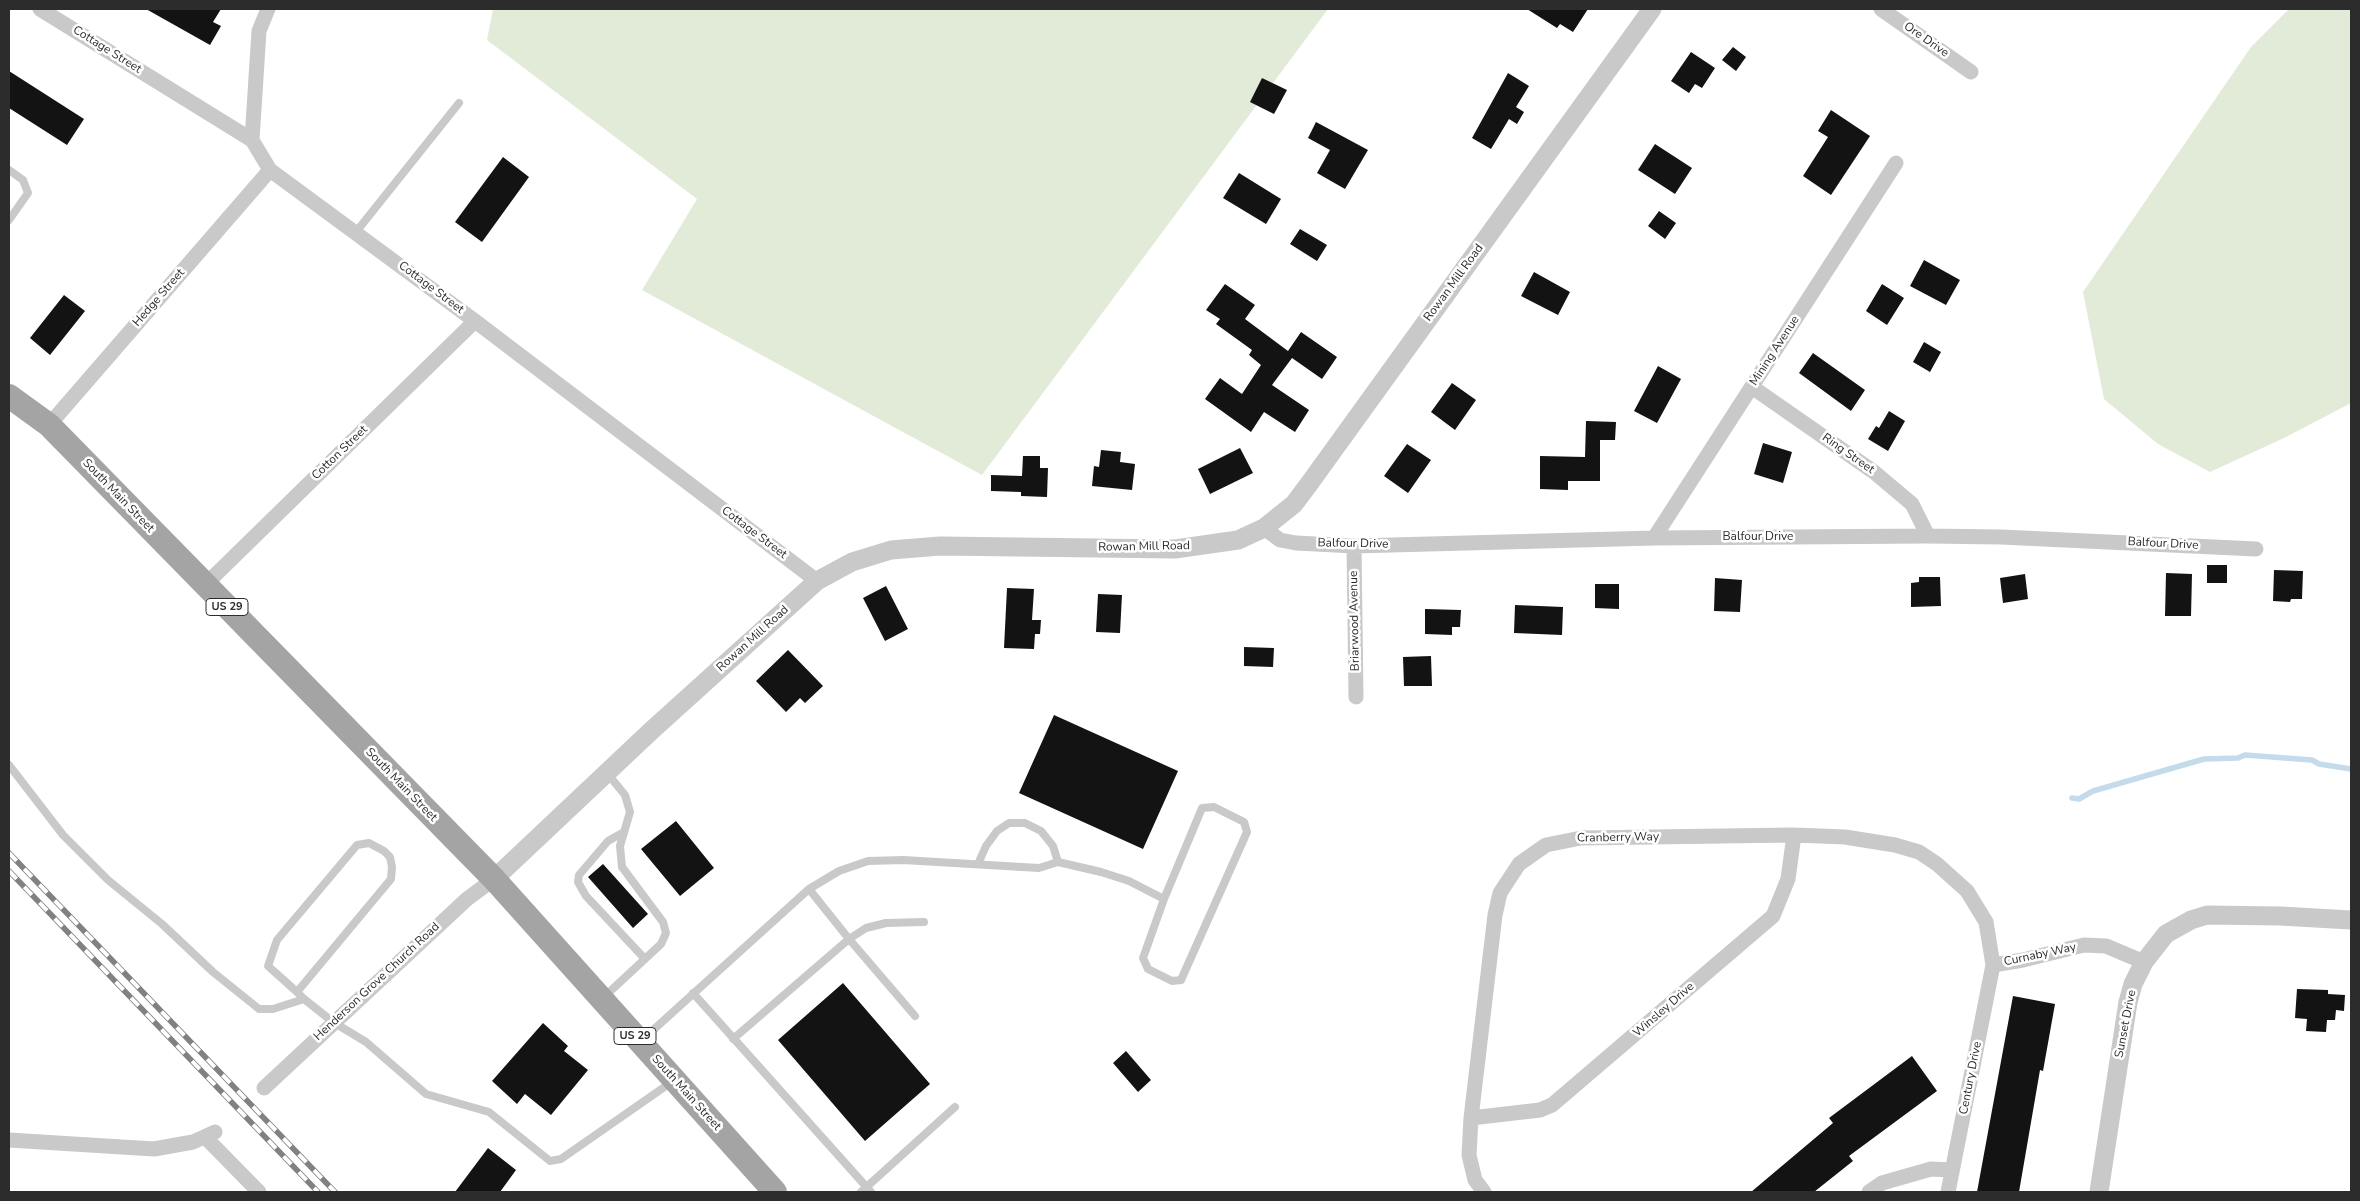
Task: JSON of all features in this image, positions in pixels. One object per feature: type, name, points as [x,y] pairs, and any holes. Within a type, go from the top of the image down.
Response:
[{"type":"main road","name":"South Main Street","points":[[9,396],[49,426],[494,879],[775,1192]]},
{"type":"street","name":"Cottage Street","points":[[40,9],[252,140],[270,170],[356,232],[817,580]]},
{"type":"street","points":[[252,140],[259,31],[268,9]]},
{"type":"street","name":"Rowan Mill Road","points":[[494,879],[817,580],[852,562],[891,550],[940,546],[1176,549],[1238,540],[1264,528],[1294,504],[1309,484],[1652,9]]},
{"type":"street","name":"Ore Drive","points":[[1881,9],[1970,72]]},
{"type":"street","name":"Mining Avenue","points":[[1654,538],[1896,163]]},
{"type":"street","name":"Hedge Street","points":[[49,426],[270,170]]},
{"type":"street","name":"Cotton Street","points":[[205,585],[475,322]]},
{"type":"street","name":"Ring Street","points":[[1752,387],[1874,472],[1912,504],[1928,536]]},
{"type":"street","name":"Balfour Drive","points":[[1264,528],[1280,540],[1296,543],[1354,546],[1654,538],[1928,536],[2001,537],[2256,549]]},
{"type":"street","name":"Briarwood Avenue","points":[[1354,546],[1356,697]]},
{"type":"street","name":"Cranberry Way","points":[[1484,1192],[1475,1180],[1468,1155],[1495,915],[1500,893],[1518,864],[1546,845],[1580,838],[1794,835],[1845,837],[1896,845],[1919,852],[1937,864],[1967,891],[1986,922],[1993,965]]},
{"type":"street","name":"Winsley Drive","points":[[1471,1118],[1540,1110],[1552,1105],[1773,916],[1788,879],[1794,835]]},
{"type":"street","name":"Henderson Grove Church Road","points":[[264,1088],[467,899],[494,879]]},
{"type":"street","name":"Sunset Drive","points":[[2099,1192],[2124,1022],[2134,984],[2144,962],[2166,934],[2191,920],[2207,915],[2280,916],[2351,920]]},
{"type":"street","name":"Curnaby Way","points":[[1993,965],[2023,960],[2084,945],[2106,946],[2144,962]]},
{"type":"street","name":"Century Drive","points":[[1948,1192],[1993,965]]},
{"type":"street","points":[[9,1140],[154,1149],[181,1145],[210,1135],[259,1192]]},
{"type":"street","points":[[1869,1192],[1882,1183],[1932,1169],[1952,1170]]},
{"type":"lane","points":[[356,232],[459,103]]},
{"type":"lane","points":[[9,170],[23,180],[28,193],[9,220]]},
{"type":"lane","points":[[9,765],[63,835],[108,880],[162,924],[213,972],[259,1009],[273,1009],[304,999]]},
{"type":"lane","points":[[602,999],[661,944],[666,933],[663,922],[622,867],[620,846],[630,812],[626,794],[607,773]]},
{"type":"lane","points":[[1214,807],[1244,822],[1247,832],[1181,980],[1172,982],[1148,969],[1143,958],[1164,899],[1202,808],[1214,807]]},
{"type":"lane","points":[[978,864],[986,846],[997,831],[1009,823],[1025,823],[1041,831],[1053,846],[1058,862]]},
{"type":"lane","points":[[624,832],[608,841],[579,875],[578,882],[586,896],[645,959]]},
{"type":"lane","points":[[297,992],[391,879],[392,867],[390,857],[384,850],[370,843],[357,845],[277,940],[268,966],[304,999],[333,1022],[366,1042],[426,1094],[489,1112],[550,1161],[561,1159],[675,1080]]},
{"type":"lane","points":[[640,1042],[809,889],[840,870],[868,861],[903,860],[1039,868],[1058,862],[1120,878],[1164,899]]},
{"type":"lane","points":[[809,889],[849,939],[916,1016]]},
{"type":"lane","points":[[733,1039],[849,939],[866,928],[886,923],[924,922]]},
{"type":"lane","points":[[693,993],[866,1191],[955,1107]]},
{"type":"green space","points":[[493,9],[1328,9],[982,475],[642,290],[697,199],[487,40]]},
{"type":"green space","points":[[2289,9],[2351,9],[2351,403],[2284,438],[2210,472],[2158,444],[2104,399],[2083,292],[2251,47]]},
{"type":"building","points":[[146,9],[221,9],[213,22],[221,26],[210,45]]},
{"type":"building","points":[[1527,9],[1588,9],[1573,32],[1560,24],[1557,28]]},
{"type":"building","points":[[1733,47],[1746,57],[1736,71],[1722,60]]},
{"type":"building","points":[[1691,52],[1715,68],[1702,88],[1695,84],[1689,93],[1671,81]]},
{"type":"building","points":[[9,71],[84,119],[67,145],[9,108]]},
{"type":"building","points":[[1508,73],[1529,86],[1516,107],[1524,112],[1517,124],[1509,119],[1491,149],[1472,138]]},
{"type":"building","points":[[1262,78],[1287,90],[1274,114],[1250,102]]},
{"type":"building","points":[[1831,110],[1870,136],[1831,195],[1803,176],[1828,137],[1818,131]]},
{"type":"building","points":[[1316,122],[1368,150],[1345,189],[1317,173],[1330,150],[1308,138]]},
{"type":"building","points":[[1655,144],[1692,168],[1675,194],[1638,170]]},
{"type":"building","points":[[503,157],[529,177],[482,242],[455,222]]},
{"type":"building","points":[[1239,173],[1281,199],[1266,224],[1223,198]]},
{"type":"building","points":[[1659,211],[1676,223],[1665,239],[1648,226]]},
{"type":"building","points":[[1300,229],[1327,245],[1317,261],[1290,244]]},
{"type":"building","points":[[1924,260],[1960,280],[1946,305],[1910,286]]},
{"type":"building","points":[[1534,272],[1570,292],[1558,315],[1521,296]]},
{"type":"building","points":[[1225,284],[1255,305],[1245,319],[1288,351],[1301,332],[1337,357],[1322,379],[1292,358],[1272,385],[1309,410],[1295,432],[1264,412],[1251,432],[1205,399],[1220,378],[1242,394],[1261,365],[1249,355],[1252,350],[1216,324],[1220,319],[1206,310]]},
{"type":"building","points":[[1882,284],[1904,298],[1887,325],[1866,311]]},
{"type":"building","points":[[64,295],[85,311],[50,355],[30,338]]},
{"type":"building","points":[[1924,342],[1941,352],[1930,372],[1913,362]]},
{"type":"building","points":[[1813,353],[1865,390],[1851,411],[1799,373]]},
{"type":"building","points":[[1658,366],[1681,379],[1657,423],[1634,411]]},
{"type":"building","points":[[1452,383],[1476,400],[1455,430],[1431,412]]},
{"type":"building","points":[[1889,411],[1905,421],[1888,451],[1868,439],[1876,426],[1879,428]]},
{"type":"building","points":[[1586,421],[1616,422],[1615,440],[1600,440],[1600,481],[1568,481],[1568,490],[1540,489],[1540,456],[1585,457]]},
{"type":"building","points":[[1763,443],[1792,452],[1783,483],[1754,474]]},
{"type":"building","points":[[1407,444],[1431,460],[1408,493],[1384,476]]},
{"type":"building","points":[[1240,448],[1253,473],[1210,494],[1198,469]]},
{"type":"building","points":[[1101,450],[1121,452],[1120,462],[1135,464],[1132,490],[1092,486],[1094,466],[1099,467]]},
{"type":"building","points":[[1023,456],[1040,456],[1040,468],[1048,468],[1047,497],[1021,496],[1021,492],[991,491],[991,475],[1022,476]]},
{"type":"building","points":[[2207,565],[2227,565],[2227,583],[2207,583]]},
{"type":"building","points":[[2274,570],[2303,571],[2302,599],[2291,599],[2290,602],[2273,601]]},
{"type":"building","points":[[2166,573],[2192,574],[2191,616],[2165,616]]},
{"type":"building","points":[[2025,574],[2028,599],[2003,603],[2000,578]]},
{"type":"building","points":[[1919,577],[1940,577],[1941,606],[1911,607],[1911,583],[1919,582]]},
{"type":"building","points":[[1715,578],[1742,580],[1740,612],[1714,611]]},
{"type":"building","points":[[1595,584],[1619,584],[1619,609],[1595,608]]},
{"type":"building","points":[[886,586],[908,629],[885,641],[863,598]]},
{"type":"building","points":[[1007,588],[1034,589],[1032,620],[1041,620],[1040,634],[1035,634],[1034,649],[1004,648]]},
{"type":"building","points":[[1098,594],[1122,595],[1120,633],[1096,632]]},
{"type":"building","points":[[1515,605],[1563,607],[1562,635],[1514,633]]},
{"type":"building","points":[[1425,609],[1461,610],[1460,627],[1452,627],[1452,635],[1425,634]]},
{"type":"building","points":[[1244,647],[1274,648],[1273,667],[1244,666]]},
{"type":"building","points":[[788,650],[823,686],[805,703],[800,698],[786,712],[756,681]]},
{"type":"building","points":[[1431,656],[1432,686],[1404,686],[1403,657]]},
{"type":"building","points":[[1054,715],[1178,771],[1143,849],[1019,793]]},
{"type":"building","points":[[676,821],[714,868],[680,896],[641,849]]},
{"type":"building","points":[[603,864],[648,914],[633,928],[588,877]]},
{"type":"building","points":[[843,983],[930,1084],[865,1141],[778,1040]]},
{"type":"building","points":[[2297,989],[2328,990],[2328,994],[2345,995],[2344,1011],[2336,1010],[2335,1020],[2327,1020],[2326,1032],[2306,1031],[2307,1019],[2295,1018]]},
{"type":"building","points":[[2013,996],[2055,1004],[2043,1071],[2040,1070],[2019,1192],[1977,1192]]},
{"type":"building","points":[[543,1023],[568,1046],[564,1051],[588,1070],[551,1115],[525,1094],[517,1104],[492,1081]]},
{"type":"building","points":[[1126,1051],[1151,1080],[1138,1092],[1113,1063]]},
{"type":"building","points":[[1912,1056],[1937,1091],[1849,1156],[1853,1161],[1814,1192],[1751,1192],[1833,1123],[1829,1118]]},
{"type":"building","points":[[488,1148],[516,1170],[500,1192],[455,1192]]},
{"type":"waterway","points":[[2072,798],[2079,799],[2093,791],[2204,759],[2238,758],[2245,755],[2312,760],[2319,764],[2351,769]]},
{"type":"railway","points":[[9,853],[335,1192]]},
{"type":"railway","points":[[9,871],[318,1192]]}]
